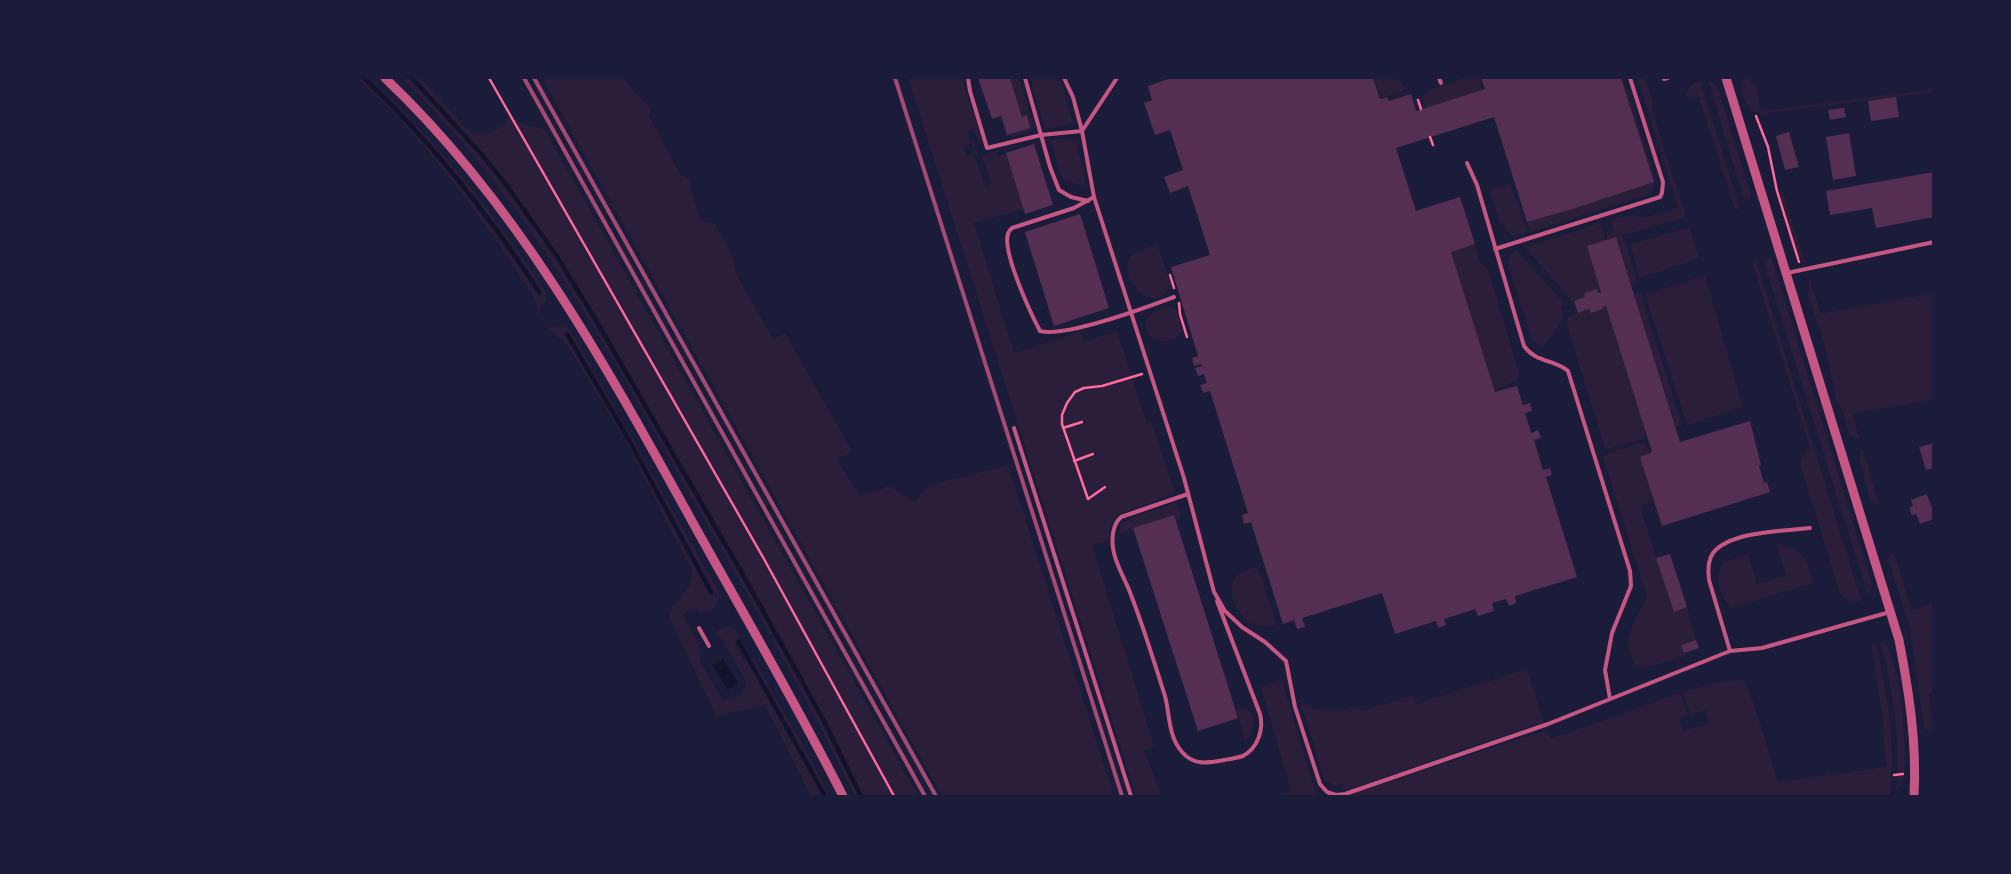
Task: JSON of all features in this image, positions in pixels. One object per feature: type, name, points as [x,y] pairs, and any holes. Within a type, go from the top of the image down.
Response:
[{"type":"street","points":[[385,78],[436,129],[468,166],[519,233],[580,326],[669,479],[812,737],[842,796]]},
{"type":"street","points":[[1726,78],[1899,640],[1910,699],[1915,774],[1914,796]]},
{"type":"lane","points":[[968,78],[987,148],[1041,135],[1082,131]]},
{"type":"lane","points":[[1025,78],[1050,167],[1059,190],[1071,197],[1088,201]]},
{"type":"lane","points":[[1064,78],[1073,97],[1082,131],[1094,197],[1151,371],[1188,494],[1214,592],[1260,714],[1262,728],[1251,749],[1243,756],[1208,763],[1194,762],[1182,753],[1174,740],[1169,726],[1170,716],[1166,700],[1152,653],[1114,553],[1112,539],[1117,520],[1121,517],[1188,494]]},
{"type":"lane","points":[[1082,131],[1117,78]]},
{"type":"lane","points":[[1440,78],[1441,83]]},
{"type":"lane","points":[[1495,249],[1660,197],[1663,188],[1661,176],[1630,78]]},
{"type":"lane","points":[[1467,163],[1477,185],[1524,346],[1528,352],[1538,359],[1560,364],[1568,371],[1630,571],[1631,586],[1612,633],[1605,670],[1610,698]]},
{"type":"lane","points":[[1094,197],[1074,208],[1012,228],[1008,233],[1007,240],[1011,257],[1025,299],[1040,331],[1049,333],[1098,322],[1174,297]]},
{"type":"lane","points":[[1786,274],[1934,242]]},
{"type":"lane","points":[[1014,428],[1131,796]]},
{"type":"lane","points":[[1730,651],[1709,580],[1708,569],[1712,554],[1730,540],[1764,533],[1810,528]]},
{"type":"lane","points":[[1214,592],[1225,611],[1242,627],[1265,642],[1286,661],[1291,690],[1309,753],[1320,784],[1323,789],[1331,794],[1345,794],[1548,724],[1730,651],[1762,648],[1891,611]]},
{"type":"lane","points":[[699,628],[710,646]]},
{"type":"path","points":[[489,78],[768,567],[894,796]]},
{"type":"path","points":[[1418,100],[1421,109]]},
{"type":"path","points":[[1756,116],[1768,147],[1777,191],[1802,270]]},
{"type":"path","points":[[1430,137],[1433,146]]},
{"type":"path","points":[[1105,487],[1088,500],[1063,428],[1062,415],[1068,399],[1075,392],[1084,388],[1102,386],[1151,371]]},
{"type":"path","points":[[1063,428],[1082,422]]},
{"type":"path","points":[[1074,461],[1092,454]]},
{"type":"path","points":[[1894,775],[1904,774]]},
{"type":"shaded area","points":[[357,78],[369,78],[418,127],[485,206],[526,262],[545,291],[546,301],[539,310],[549,328],[561,326],[571,331],[717,588],[719,599],[711,610],[707,613],[700,612],[696,607],[682,615],[699,644],[701,663],[722,699],[726,700],[739,696],[745,689],[746,681],[722,639],[715,634],[725,627],[736,630],[741,637],[734,641],[744,661],[753,657],[830,796],[811,796],[765,705],[716,716],[670,619],[673,606],[690,584],[692,571],[626,442],[566,343],[548,329],[538,311],[534,297],[474,210],[407,127]]},
{"type":"shaded area","points":[[402,78],[421,78],[465,127],[475,135],[492,133],[505,124],[506,118],[545,130],[918,796],[855,796],[773,641],[781,636],[778,631],[770,635],[649,421],[587,317],[520,216],[483,168],[444,122]]},
{"type":"shaded area","points":[[542,78],[625,78],[651,109],[649,116],[681,175],[692,182],[690,187],[701,220],[715,224],[732,254],[737,276],[774,340],[785,333],[852,451],[837,459],[860,496],[889,486],[915,502],[928,486],[1008,465],[1114,796],[942,796]]},
{"type":"shaded area","points":[[908,78],[962,78],[983,145],[978,142],[974,129],[967,132],[970,140],[974,141],[976,147],[972,148],[971,144],[963,146],[966,156],[973,154],[973,151],[977,150],[978,154],[975,157],[985,187],[992,184],[982,156],[996,152],[998,156],[1006,153],[1024,209],[974,223],[1014,353],[1080,332],[1084,342],[1117,331],[1132,376],[1110,384],[1079,388],[1069,396],[1063,408],[1062,428],[1087,501],[1105,488],[1107,490],[1109,488],[1106,484],[1089,498],[1075,462],[1097,455],[1095,452],[1074,459],[1065,428],[1086,423],[1085,420],[1064,427],[1063,418],[1065,410],[1072,397],[1078,393],[1092,389],[1101,389],[1102,387],[1132,378],[1147,423],[1151,422],[1175,493],[1117,515],[1112,521],[1108,540],[1092,545],[1154,746],[1144,751],[1162,796],[1136,796]]},
{"type":"shaded area","points":[[1010,78],[1019,78],[1034,126],[1032,130],[1012,137],[1011,134],[1030,127],[1027,116],[1022,117]]},
{"type":"shaded area","points":[[1032,78],[1054,78],[1061,81],[1073,123],[1048,129],[1045,127],[1032,88]]},
{"type":"shaded area","points":[[1374,78],[1397,78],[1407,90],[1381,98]]},
{"type":"shaded area","points":[[1465,78],[1479,78],[1483,90],[1425,108],[1422,97],[1434,88]]},
{"type":"shaded area","points":[[1621,78],[1623,78],[1655,178],[1653,190],[1646,195],[1530,232],[1527,222],[1654,182]]},
{"type":"shaded area","points":[[1637,78],[1645,78],[1653,103],[1651,107],[1686,217],[1623,235],[1637,282],[1631,284],[1616,237],[1608,240],[1606,232],[1614,230],[1610,220],[1633,214],[1645,218],[1678,207]]},
{"type":"shaded area","points":[[1743,78],[1751,78],[1751,84],[1756,84],[1760,111],[1933,89],[1934,92],[1768,113],[1760,116],[1759,111],[1754,113],[1743,96],[1741,87]]},
{"type":"shaded area","points":[[1700,80],[1740,209],[1735,210],[1699,97],[1690,99],[1686,96],[1689,87]]},
{"type":"shaded area","points":[[1708,80],[1718,88],[1752,198],[1744,200]]},
{"type":"shaded area","points":[[1070,139],[1077,144],[1086,186],[1063,181],[1050,141]]},
{"type":"shaded area","points":[[1510,183],[1528,232],[1512,236],[1499,221],[1490,192],[1493,189]]},
{"type":"shaded area","points":[[1782,189],[1806,265],[1791,245],[1787,229],[1786,211],[1782,202]]},
{"type":"shaded area","points":[[1601,223],[1606,240],[1601,292],[1598,293],[1596,289],[1585,297],[1573,302],[1525,247]]},
{"type":"shaded area","points":[[1689,227],[1699,258],[1640,278],[1630,245]]},
{"type":"shaded area","points":[[1475,244],[1479,261],[1488,269],[1519,373],[1518,380],[1494,390],[1451,252]]},
{"type":"shaded area","points":[[1158,245],[1171,285],[1164,294],[1155,298],[1138,291],[1128,274],[1128,264],[1135,253],[1144,248]]},
{"type":"shaded area","points":[[1516,250],[1565,304],[1561,306],[1564,317],[1543,348],[1532,340],[1507,262],[1510,255]]},
{"type":"shaded area","points":[[1771,256],[1872,584],[1868,596],[1763,259]]},
{"type":"shaded area","points":[[1756,260],[1861,600],[1855,602],[1849,601],[1840,594],[1800,464],[1801,458],[1810,448],[1752,262]]},
{"type":"shaded area","points":[[1705,275],[1743,407],[1687,425],[1645,295]]},
{"type":"shaded area","points":[[1809,276],[1821,314],[1933,293],[1933,400],[1852,414],[1860,440],[1849,435],[1844,415],[1836,398],[1825,346],[1808,296]]},
{"type":"shaded area","points":[[1640,292],[1682,425],[1676,428],[1634,294]]},
{"type":"shaded area","points":[[1606,306],[1647,437],[1609,449],[1605,448],[1566,323],[1569,315],[1589,309],[1591,313],[1603,310],[1602,307]]},
{"type":"shaded area","points":[[1165,307],[1177,310],[1182,331],[1175,339],[1166,341],[1157,340],[1146,329],[1146,321],[1152,313]]},
{"type":"shaded area","points":[[1642,443],[1646,445],[1649,454],[1654,501],[1640,506],[1673,611],[1687,607],[1696,640],[1681,645],[1685,656],[1644,668],[1636,666],[1631,657],[1629,639],[1634,623],[1647,597],[1603,457],[1609,453]]},
{"type":"shaded area","points":[[1863,449],[1878,505],[1871,504],[1860,462],[1860,450]]},
{"type":"shaded area","points":[[1176,503],[1181,513],[1179,520],[1176,521],[1174,515],[1119,534],[1121,524],[1128,519]]},
{"type":"shaded area","points":[[1781,544],[1801,554],[1807,562],[1814,583],[1731,608],[1720,591],[1718,582],[1722,563],[1748,554],[1757,584],[1786,576],[1777,545]]},
{"type":"shaded area","points":[[1894,553],[1912,611],[1933,602],[1933,693],[1929,694],[1933,732],[1924,729],[1910,628],[1888,559],[1890,554]]},
{"type":"shaded area","points":[[1258,567],[1277,625],[1264,626],[1250,622],[1240,613],[1233,600],[1231,593],[1234,579],[1241,573]]},
{"type":"shaded area","points":[[1880,642],[1885,643],[1891,654],[1896,670],[1902,708],[1905,764],[1902,784],[1896,791],[1897,735],[1895,716],[1889,678]]},
{"type":"shaded area","points":[[1871,644],[1876,644],[1884,681],[1891,737],[1892,775],[1890,794],[1885,796],[1346,796],[1546,730],[1551,739],[1680,693],[1688,715],[1679,718],[1683,731],[1709,723],[1705,710],[1690,714],[1683,692],[1724,681],[1744,680],[1755,707],[1778,782],[1827,775],[1827,773],[1831,772],[1832,775],[1886,767],[1883,721]]},
{"type":"shaded area","points":[[723,659],[738,684],[728,690],[713,665]]},
{"type":"shaded area","points":[[1527,669],[1544,722],[1344,791],[1342,784],[1333,787],[1330,781],[1325,782],[1300,700],[1314,708],[1328,711],[1359,706],[1361,711],[1413,695],[1416,704]]},
{"type":"shaded area","points":[[1282,680],[1317,796],[1275,796],[1291,791],[1261,687]]},
{"type":"shaded area","points":[[1240,708],[1250,713],[1254,722],[1252,732],[1245,741],[1236,709]]},
{"type":"building","points":[[978,78],[1010,78],[1022,117],[1027,115],[1030,128],[1007,135],[1001,116],[992,119]]},
{"type":"building","points":[[1171,78],[1373,78],[1380,99],[1387,97],[1389,101],[1411,94],[1416,111],[1485,89],[1481,78],[1621,78],[1654,182],[1572,209],[1527,222],[1494,117],[1396,148],[1416,211],[1460,197],[1475,244],[1451,252],[1495,392],[1517,386],[1523,405],[1530,403],[1532,411],[1525,413],[1531,433],[1538,430],[1541,438],[1534,440],[1543,470],[1550,468],[1552,475],[1546,477],[1577,577],[1515,596],[1516,603],[1509,606],[1506,599],[1492,603],[1494,611],[1478,616],[1475,609],[1444,619],[1446,625],[1438,628],[1436,621],[1395,634],[1382,593],[1302,618],[1305,627],[1297,629],[1294,620],[1283,624],[1251,522],[1244,524],[1242,515],[1248,513],[1210,391],[1203,393],[1200,385],[1207,383],[1204,374],[1198,376],[1195,368],[1202,366],[1201,364],[1194,366],[1192,358],[1198,356],[1171,267],[1210,255],[1188,186],[1170,193],[1164,177],[1183,170],[1170,130],[1155,135],[1144,103],[1152,100],[1148,86]]},
{"type":"building","points":[[1896,97],[1899,117],[1871,121],[1868,101]]},
{"type":"building","points":[[1844,108],[1846,117],[1830,120],[1828,110]]},
{"type":"building","points":[[1789,132],[1799,167],[1785,170],[1776,136]]},
{"type":"building","points":[[1849,133],[1856,176],[1833,180],[1826,137]]},
{"type":"building","points":[[1034,144],[1053,205],[1025,214],[1006,153]]},
{"type":"building","points":[[1934,172],[1934,217],[1876,228],[1872,208],[1830,215],[1826,191]]},
{"type":"building","points":[[1080,214],[1109,308],[1054,326],[1025,232]]},
{"type":"building","points":[[1616,237],[1680,442],[1750,421],[1761,465],[1759,466],[1764,483],[1767,482],[1770,492],[1662,526],[1640,457],[1652,452],[1606,306],[1591,313],[1589,309],[1578,313],[1574,301],[1585,297],[1584,293],[1597,289],[1598,293],[1601,292],[1587,246]]},
{"type":"building","points":[[1934,443],[1934,468],[1926,470],[1919,447]]},
{"type":"building","points":[[1927,494],[1931,506],[1934,505],[1934,519],[1920,524],[1916,514],[1912,515],[1909,508],[1913,506],[1911,500]]},
{"type":"building","points":[[1174,515],[1238,718],[1198,731],[1133,528]]},
{"type":"building","points":[[1670,554],[1687,607],[1674,612],[1656,558]]},
{"type":"building","points":[[1696,640],[1699,648],[1684,653],[1681,645]]},
{"type":"waterway","points":[[364,78],[413,128],[458,180],[501,236],[540,293]]},
{"type":"waterway","points":[[412,78],[483,156],[507,186],[556,255],[594,317],[743,575],[823,719],[861,796]]},
{"type":"waterway","points":[[567,334],[625,433],[711,592]]},
{"type":"waterway","points":[[739,642],[825,796]]},
{"type":"railway","points":[[524,78],[925,796]]},
{"type":"railway","points":[[534,78],[936,796]]},
{"type":"railway","points":[[895,78],[1122,796]]}]
